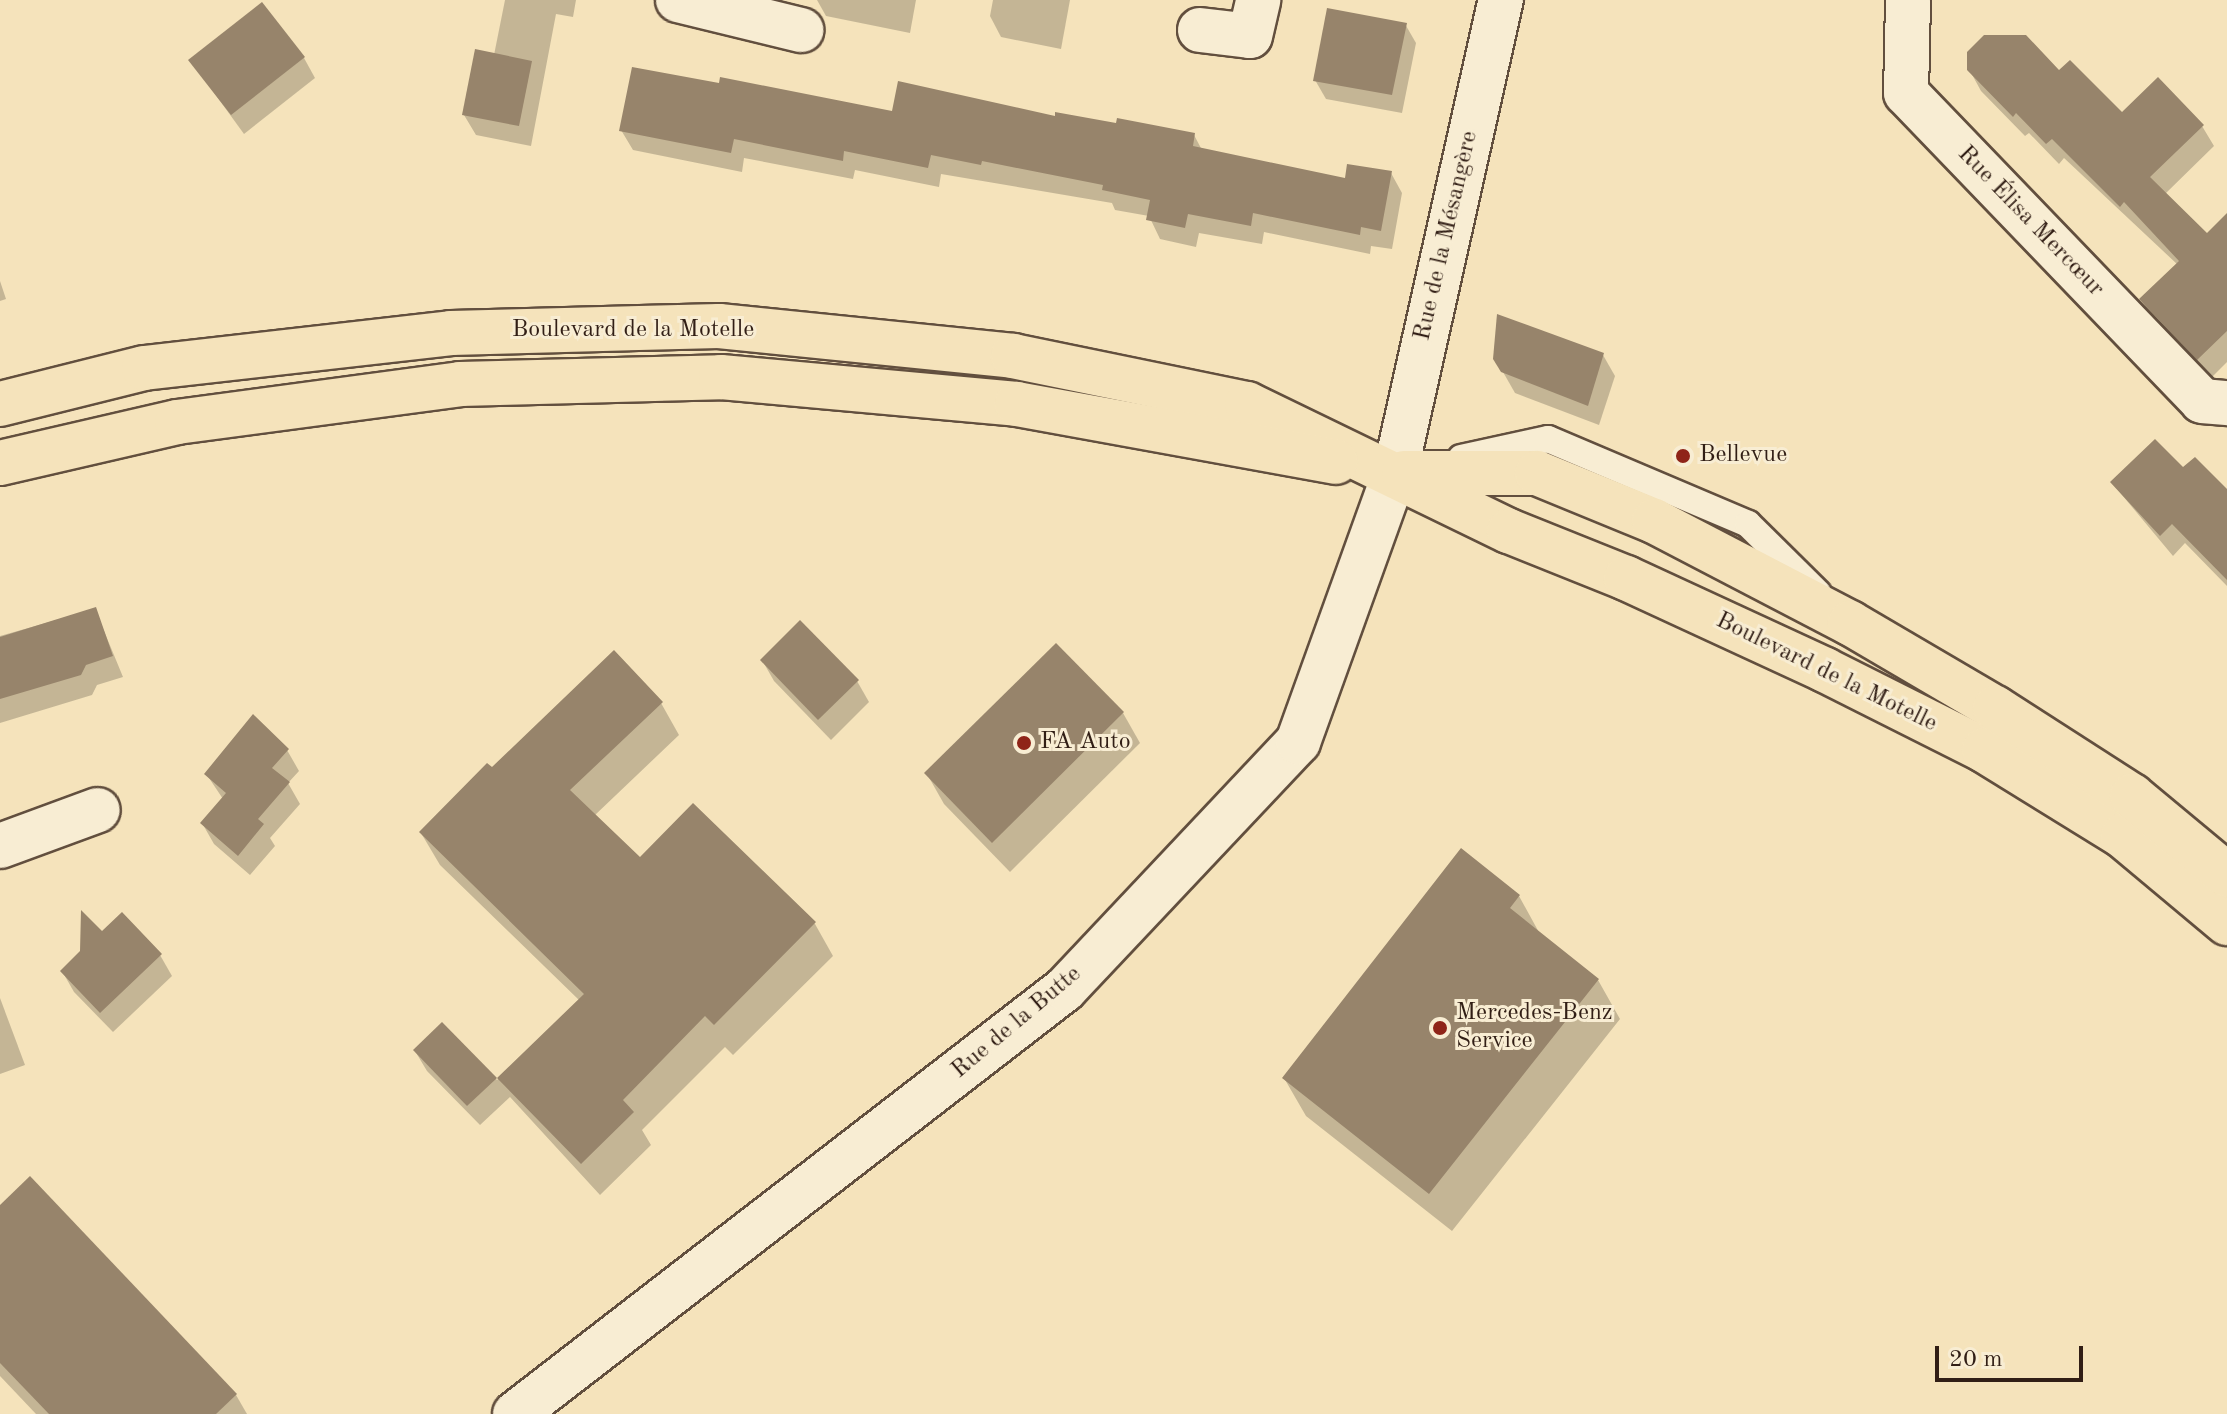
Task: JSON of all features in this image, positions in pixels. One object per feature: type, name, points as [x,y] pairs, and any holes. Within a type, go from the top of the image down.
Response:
[{"type":"main road","name":"Boulevard de la Motelle","points":[[0,404],[144,368],[451,333],[719,326],[1013,356],[1247,404],[1395,473],[1509,531],[1626,578],[1825,670],[1984,750],[2123,836],[2227,923]]},
{"type":"main road","name":"Boulevard de la Motelle","points":[[0,463],[177,422],[460,384],[721,377],[1017,404],[1395,473],[1537,473],[1654,521],[1850,623],[2132,796],[2227,875]]},
{"type":"street","points":[[678,0],[801,30]]},
{"type":"street","points":[[1200,30],[1250,36],[1258,0]]},
{"type":"street","name":"Rue de la Mésangère","points":[[1395,473],[1501,0]]},
{"type":"street","name":"Rue Élisa Mercœur","points":[[1908,0],[1906,93],[2202,401],[2227,403]]},
{"type":"street","name":"Rue de la Butte","points":[[515,1414],[1065,989],[1298,742],[1395,473]]},
{"type":"street","points":[[0,846],[98,810]]},
{"type":"building","points":[[262,2],[305,57],[231,115],[188,60]]},
{"type":"building","points":[[1327,8],[1407,23],[1392,95],[1313,81]]},
{"type":"building","points":[[1984,35],[2026,35],[2059,70],[2070,60],[2122,112],[2158,77],[2204,125],[2150,177],[2207,233],[2227,213],[2227,331],[2197,360],[2139,299],[2179,261],[2124,202],[2120,207],[2052,139],[2046,144],[2016,113],[2013,117],[1967,70],[1967,52]]},
{"type":"building","points":[[475,49],[532,61],[519,126],[462,115]]},
{"type":"building","points":[[632,67],[719,83],[720,77],[892,111],[898,81],[1055,116],[1055,112],[1116,123],[1117,118],[1195,133],[1193,146],[1345,178],[1347,164],[1392,171],[1381,231],[1361,227],[1360,235],[1253,213],[1251,226],[1188,214],[1185,228],[1146,220],[1150,200],[1102,190],[1103,185],[982,161],[981,165],[931,155],[928,168],[844,151],[843,161],[734,139],[731,153],[619,131]]},
{"type":"building","points":[[1497,314],[1604,353],[1588,406],[1501,372],[1493,359]]},
{"type":"building","points":[[2155,439],[2183,467],[2195,457],[2227,489],[2227,580],[2172,524],[2160,536],[2110,482]]},
{"type":"building","points":[[96,607],[113,656],[86,665],[81,675],[0,699],[0,637]]},
{"type":"building","points":[[800,620],[859,680],[818,720],[760,660]]},
{"type":"building","name":"FA Auto","points":[[1056,643],[1124,712],[992,843],[924,773]]},
{"type":"building","points":[[614,650],[663,702],[570,790],[640,857],[693,803],[816,922],[714,1025],[705,1016],[623,1100],[634,1112],[581,1164],[497,1078],[584,994],[419,832],[487,763],[492,767]]},
{"type":"building","points":[[253,714],[289,749],[272,768],[290,782],[258,819],[264,824],[238,856],[200,823],[226,793],[204,774]]},
{"type":"building","name":"Mercedes-Benz Service","points":[[1461,848],[1520,895],[1510,908],[1599,979],[1429,1194],[1282,1078]]},
{"type":"building","points":[[81,910],[102,931],[122,912],[162,954],[100,1013],[60,971],[80,951]]},
{"type":"building","points":[[442,1022],[497,1078],[467,1106],[413,1050]]},
{"type":"building","points":[[30,1176],[237,1394],[216,1414],[49,1414],[0,1363],[0,1205]]},
{"type":"place","name":"Bellevue","points":[[1683,456]]},
{"type":"place","name":"FA Auto","points":[[1024,743]]},
{"type":"place","name":"Mercedes-Benz Service","points":[[1440,1028]]}]
